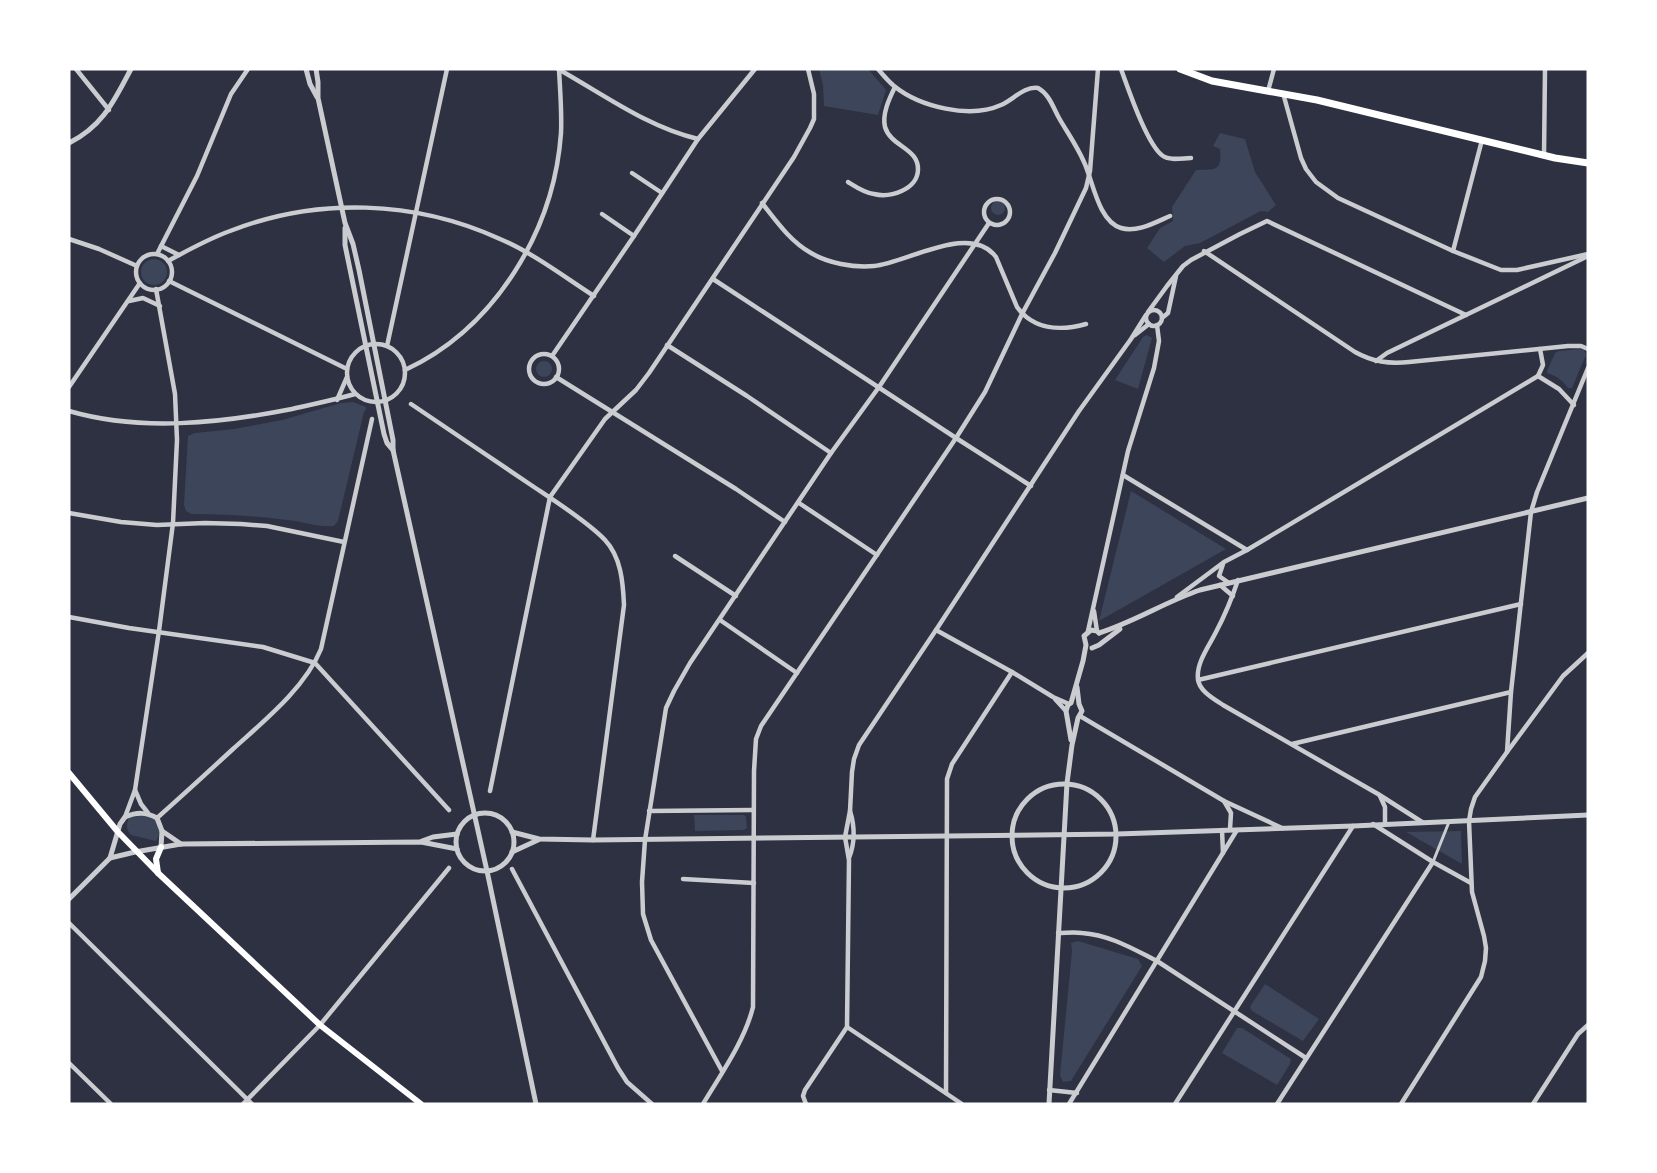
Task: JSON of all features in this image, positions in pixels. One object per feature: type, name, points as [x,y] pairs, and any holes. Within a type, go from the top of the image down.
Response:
[{"type":"main road","points":[[1180,69],[1212,81],[1317,100],[1544,156],[1588,163]]},
{"type":"main road","points":[[69,773],[135,852],[320,1025],[421,1104]]},
{"type":"main road","points":[[158,873],[156,859],[161,847]]},
{"type":"street","points":[[76,69],[109,110]]},
{"type":"street","points":[[69,143],[94,127],[109,110],[131,69]]},
{"type":"street","points":[[157,254],[197,176],[231,94],[248,69]]},
{"type":"street","points":[[306,69],[310,84],[318,98]]},
{"type":"street","points":[[316,69],[318,98],[341,209],[353,244],[393,440],[393,450],[475,815],[536,1104]]},
{"type":"street","points":[[558,69],[656,124],[698,139]]},
{"type":"street","points":[[405,369],[447,344],[485,310],[509,281],[527,253],[545,206],[559,148],[561,118],[558,69]]},
{"type":"street","points":[[552,356],[698,139],[755,69]]},
{"type":"street","points":[[490,791],[550,497],[605,418],[636,390],[794,158],[814,119],[814,94],[808,69]]},
{"type":"street","points":[[878,69],[895,87],[914,98],[958,111],[991,109],[1002,105],[1029,88],[1038,88],[1047,96],[1080,152],[1105,215],[1113,225],[1125,229],[1138,228],[1170,216]]},
{"type":"street","points":[[703,1104],[743,1034],[753,1007],[753,810],[756,739],[762,726],[985,392],[1086,189],[1098,69]]},
{"type":"street","points":[[1121,69],[1148,134],[1158,151],[1167,158],[1191,158]]},
{"type":"street","points":[[1268,91],[1274,69]]},
{"type":"street","points":[[1544,156],[1545,69]]},
{"type":"street","points":[[387,346],[448,70]]},
{"type":"street","points":[[848,182],[870,193],[883,195],[902,191],[913,183],[917,176],[918,166],[914,155],[892,139],[886,128],[885,114],[895,87]]},
{"type":"street","points":[[1283,93],[1301,158],[1316,182],[1338,198],[1492,267],[1517,270],[1588,255]]},
{"type":"street","points":[[1453,251],[1482,140]]},
{"type":"street","points":[[632,172],[663,193]]},
{"type":"street","points":[[993,200],[1003,200],[1010,208],[1009,218],[1001,225],[996,226],[989,223],[984,216],[985,206],[993,200]]},
{"type":"street","points":[[762,203],[788,235],[801,246],[822,258],[848,265],[888,264],[946,245],[964,243],[985,247],[996,257],[1022,314],[1040,325],[1052,328],[1086,324]]},
{"type":"street","points":[[168,261],[228,231],[259,221],[309,211],[376,208],[416,211],[464,224],[502,239],[594,296]]},
{"type":"street","points":[[602,214],[634,236]]},
{"type":"street","points":[[806,1104],[803,1096],[805,1090],[847,1027],[849,860],[845,837],[850,811],[852,772],[859,745],[1079,411],[1147,313],[1183,266],[1204,251],[1267,221],[1466,315]]},
{"type":"street","points":[[345,223],[345,245],[366,346],[386,439],[393,450]]},
{"type":"street","points":[[722,1071],[651,940],[641,902],[645,840],[666,708],[678,683],[798,502],[879,387],[989,223]]},
{"type":"street","points":[[69,239],[137,266]]},
{"type":"street","points":[[161,246],[179,255]]},
{"type":"street","points":[[1204,251],[1355,352],[1376,361],[1409,362],[1575,346],[1588,349]]},
{"type":"street","points":[[157,254],[168,261],[172,273],[169,281],[156,290],[140,283],[136,275],[137,266],[145,257],[157,254]]},
{"type":"street","points":[[1376,361],[1387,353],[1588,255]]},
{"type":"street","points":[[1156,325],[1168,313],[1176,276]]},
{"type":"street","points":[[712,279],[1031,486]]},
{"type":"street","points":[[169,281],[347,369]]},
{"type":"street","points":[[69,387],[140,283]]},
{"type":"street","points":[[69,898],[110,858],[135,790],[159,632],[173,523],[176,424],[175,394],[156,290]]},
{"type":"street","points":[[129,301],[143,298],[160,306]]},
{"type":"street","points":[[1147,313],[1151,310],[1157,311],[1162,318]]},
{"type":"street","points":[[1147,313],[1149,324]]},
{"type":"street","points":[[1131,339],[1149,324],[1156,325]]},
{"type":"street","points":[[1072,745],[1067,713],[1077,687],[1086,645],[1084,636],[1088,631],[1094,608],[1128,451],[1154,368],[1159,341],[1156,325]]},
{"type":"street","points":[[337,400],[353,355],[366,346],[374,344],[387,346],[399,356],[405,369],[404,381],[399,390],[391,398],[378,402],[364,400],[355,394],[346,377]]},
{"type":"street","points":[[667,345],[831,453]]},
{"type":"street","points":[[1083,661],[1092,648],[1125,625],[1176,598],[1224,562],[1538,376],[1542,364],[1540,349]]},
{"type":"street","points":[[542,354],[552,356],[559,368],[556,378],[548,383],[537,382],[530,374],[533,359],[542,354]]},
{"type":"street","points":[[1507,752],[1511,692],[1531,512],[1588,368]]},
{"type":"street","points":[[1538,376],[1559,389],[1574,405]]},
{"type":"street","points":[[556,378],[612,411],[785,522]]},
{"type":"street","points":[[69,411],[113,420],[176,424],[261,415],[337,400],[355,394]]},
{"type":"street","points":[[411,404],[550,497],[605,540],[615,556],[623,579],[624,605],[593,840]]},
{"type":"street","points":[[157,818],[261,724],[315,663],[321,649],[372,419]]},
{"type":"street","points":[[1123,475],[1247,550]]},
{"type":"street","points":[[1176,598],[1238,580],[1588,498]]},
{"type":"street","points":[[798,502],[877,555]]},
{"type":"street","points":[[69,513],[157,525],[173,523],[267,526],[344,542]]},
{"type":"street","points":[[675,556],[736,596]]},
{"type":"street","points":[[1224,562],[1220,576],[1229,583]]},
{"type":"street","points":[[1238,580],[1233,596],[1200,667],[1198,680],[1201,688],[1210,697],[1422,822]]},
{"type":"street","points":[[1220,585],[1233,596]]},
{"type":"street","points":[[1198,680],[1521,604]]},
{"type":"street","points":[[1094,608],[1098,632],[1102,638],[1101,643]]},
{"type":"street","points":[[69,617],[263,647],[315,663],[449,810]]},
{"type":"street","points":[[720,620],[797,673]]},
{"type":"street","points":[[1088,631],[1098,632],[1125,625]]},
{"type":"street","points":[[936,630],[1053,697],[1070,704],[1079,704]]},
{"type":"street","points":[[1086,645],[1092,648]]},
{"type":"street","points":[[1401,1104],[1480,977],[1485,961],[1486,948],[1471,883],[1469,821],[1472,803],[1563,676],[1588,653]]},
{"type":"street","points":[[946,1093],[948,771],[1012,672]]},
{"type":"street","points":[[1049,1104],[1067,783],[1072,745],[1080,715],[1077,687]]},
{"type":"street","points":[[1292,744],[1511,692]]},
{"type":"street","points":[[1053,697],[1071,718],[1080,715]]},
{"type":"street","points":[[1080,715],[1224,801],[1282,828]]},
{"type":"street","points":[[1067,783],[1092,791],[1102,799],[1112,816],[1117,834],[1114,853],[1104,870],[1089,882],[1061,888],[1032,877],[1021,865],[1014,851],[1012,836],[1016,815],[1028,798],[1046,786],[1067,783]]},
{"type":"street","points":[[135,790],[148,813],[157,818],[162,831],[161,847]]},
{"type":"street","points":[[1378,794],[1385,807],[1385,824]]},
{"type":"street","points":[[1224,801],[1231,813],[1230,829]]},
{"type":"street","points":[[649,811],[753,810]]},
{"type":"street","points":[[849,860],[854,837],[850,811]]},
{"type":"street","points":[[124,817],[148,813]]},
{"type":"street","points":[[475,815],[497,816],[508,825],[512,832],[514,842],[512,852],[503,865],[487,871],[471,867],[464,861],[457,849],[457,834],[466,820],[475,815]]},
{"type":"street","points":[[512,832],[539,839],[593,840],[1012,836],[1353,826],[1588,815]]},
{"type":"street","points":[[1277,1104],[1432,862],[1449,822]]},
{"type":"street","points":[[1373,824],[1432,862],[1471,883]]},
{"type":"street","points":[[1175,1104],[1353,826]]},
{"type":"street","points":[[1222,830],[1223,853]]},
{"type":"street","points":[[1069,1104],[1238,830]]},
{"type":"street","points":[[162,831],[181,844]]},
{"type":"street","points":[[421,842],[433,837],[457,834]]},
{"type":"street","points":[[512,852],[539,839]]},
{"type":"street","points":[[110,858],[181,844],[421,842],[457,849]]},
{"type":"street","points":[[243,1104],[320,1025],[449,868]]},
{"type":"street","points":[[512,869],[618,1068],[627,1082],[652,1104]]},
{"type":"street","points":[[683,879],[754,883]]},
{"type":"street","points":[[69,923],[252,1104]]},
{"type":"street","points":[[1058,933],[1082,933],[1108,938],[1157,962],[1306,1058]]},
{"type":"street","points":[[1533,1104],[1578,1034],[1588,1025]]},
{"type":"street","points":[[847,1027],[962,1104]]},
{"type":"street","points":[[69,1063],[111,1104]]},
{"type":"street","points":[[1049,1090],[1077,1093]]},
{"type":"shaded area","points":[[819,69],[868,69],[886,90],[878,115],[824,106],[823,85]]},
{"type":"shaded area","points":[[1220,133],[1245,139],[1255,172],[1276,205],[1268,212],[1261,211],[1200,243],[1185,246],[1164,262],[1147,248],[1160,228],[1173,221],[1172,207],[1196,170],[1213,169],[1219,165],[1220,149],[1213,146]]},
{"type":"shaded area","points":[[998,201],[1003,203],[1005,208],[1003,213],[998,215],[993,213],[991,208],[993,203]]},
{"type":"shaded area","points":[[154,259],[163,263],[167,272],[163,281],[154,285],[145,281],[141,272],[145,263]]},
{"type":"shaded area","points":[[1147,335],[1152,338],[1138,389],[1115,380],[1143,337]]},
{"type":"shaded area","points":[[1584,350],[1586,355],[1572,388],[1568,388],[1554,375],[1547,373],[1555,353]]},
{"type":"shaded area","points":[[541,361],[547,361],[552,369],[550,375],[541,377],[536,372],[536,366]]},
{"type":"shaded area","points":[[353,402],[366,409],[338,521],[334,526],[251,516],[191,514],[186,511],[184,505],[188,436],[282,420],[341,403]]},
{"type":"shaded area","points":[[1131,491],[1226,549],[1099,621]]},
{"type":"shaded area","points":[[143,815],[154,818],[158,826],[156,841],[131,835],[128,831],[129,818]]},
{"type":"shaded area","points":[[694,815],[744,815],[747,828],[744,830],[695,831]]},
{"type":"shaded area","points":[[1461,831],[1462,864],[1406,832]]},
{"type":"shaded area","points":[[1078,941],[1138,959],[1142,966],[1071,1081],[1063,1082],[1060,1075],[1071,943]]},
{"type":"shaded area","points":[[1265,984],[1319,1019],[1303,1041],[1250,1008]]},
{"type":"shaded area","points":[[1237,1028],[1242,1028],[1291,1059],[1277,1085],[1222,1053]]}]
